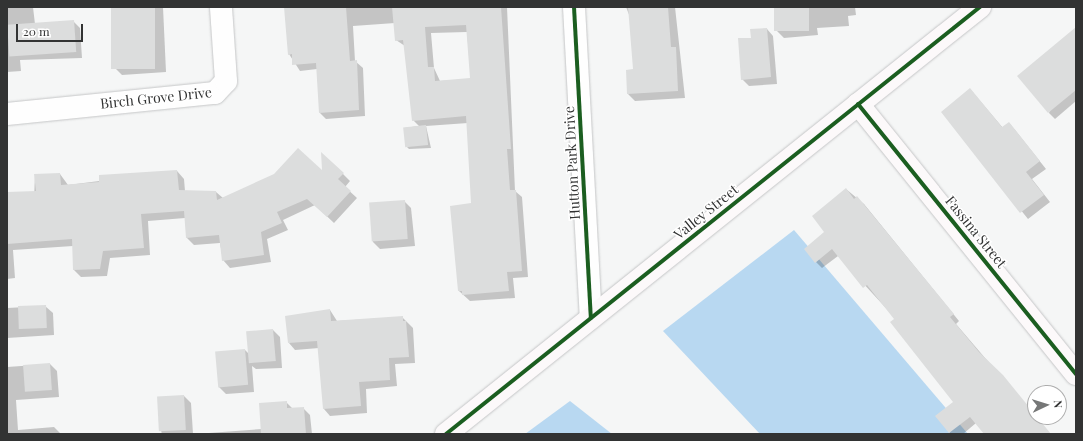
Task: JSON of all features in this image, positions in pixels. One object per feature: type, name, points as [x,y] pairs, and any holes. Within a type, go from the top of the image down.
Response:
[{"type":"main road","name":"Valley Street","points":[[446,434],[980,7]]},
{"type":"main road","name":"Fassina Street","points":[[858,104],[1076,374]]},
{"type":"street","name":"Birch Grove Drive","points":[[7,114],[215,94],[226,82],[221,7]]},
{"type":"street","name":"Hutton Park Drive","points":[[574,7],[591,318]]},
{"type":"shaded area","points":[[794,230],[968,434],[760,434],[663,331]]},
{"type":"shaded area","points":[[570,401],[612,434],[525,434]]},
{"type":"building","points":[[111,7],[155,7],[155,69],[111,69]]},
{"type":"building","points":[[284,7],[346,7],[350,61],[357,60],[359,110],[319,113],[316,63],[292,65],[292,54],[288,55]]},
{"type":"building","points":[[392,7],[501,7],[511,149],[507,149],[510,190],[516,190],[522,271],[507,272],[509,291],[462,295],[462,291],[458,291],[450,206],[471,203],[466,116],[412,121],[403,40],[395,41]],"holes":[[[466,25],[470,78],[435,81],[434,67],[428,67],[425,27]]]},
{"type":"building","points":[[628,7],[668,7],[671,47],[676,47],[678,91],[627,94],[626,70],[633,69]]},
{"type":"building","points":[[774,7],[809,7],[809,31],[774,31]]},
{"type":"building","points":[[74,20],[76,52],[9,57],[7,25]]},
{"type":"building","points":[[1076,27],[1076,90],[1048,113],[1017,76]]},
{"type":"building","points":[[767,28],[771,77],[741,80],[738,38],[751,38],[750,29]]},
{"type":"building","points":[[970,88],[1002,127],[1009,122],[1040,161],[1026,172],[1044,195],[1020,213],[941,112]]},
{"type":"building","points":[[426,125],[428,145],[405,147],[403,127]]},
{"type":"building","points":[[298,148],[322,170],[321,152],[344,173],[338,179],[351,191],[327,217],[307,199],[277,212],[282,223],[261,232],[264,255],[222,261],[219,235],[186,238],[184,211],[141,214],[144,248],[103,251],[100,269],[73,270],[72,239],[7,244],[7,192],[36,191],[34,174],[60,173],[61,185],[99,182],[99,175],[177,170],[179,190],[216,191],[217,200],[274,174]]},
{"type":"building","points":[[846,188],[854,199],[857,196],[954,314],[950,317],[979,352],[1003,375],[1027,404],[1027,425],[1044,425],[1051,434],[984,434],[970,417],[949,433],[935,416],[953,402],[890,322],[894,319],[867,285],[863,288],[832,249],[815,263],[804,249],[824,232],[812,216]]},
{"type":"building","points":[[405,200],[408,239],[372,241],[369,203]]},
{"type":"building","points":[[46,305],[47,328],[19,329],[18,306]]},
{"type":"building","points":[[330,309],[331,321],[403,316],[403,321],[406,321],[409,357],[389,358],[390,380],[359,382],[361,406],[323,409],[317,341],[288,343],[285,316]]},
{"type":"building","points":[[273,329],[276,361],[249,363],[246,331]]},
{"type":"building","points":[[245,349],[248,385],[218,387],[215,352]]},
{"type":"building","points":[[50,363],[52,390],[25,392],[23,365]]},
{"type":"building","points":[[184,395],[186,430],[159,431],[157,396]]},
{"type":"building","points":[[287,401],[287,408],[304,407],[306,434],[261,434],[259,403]]},
{"type":"cycle path","points":[[574,7],[591,318]]},
{"type":"cycle path","points":[[446,434],[980,7]]},
{"type":"cycle path","points":[[858,104],[1076,374]]}]
